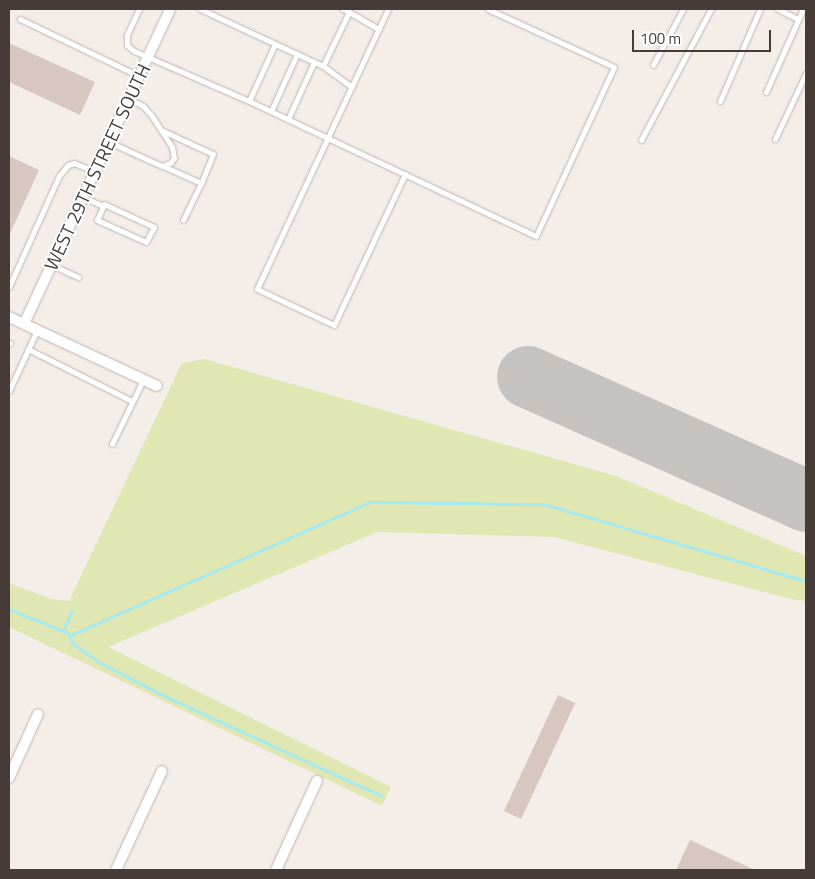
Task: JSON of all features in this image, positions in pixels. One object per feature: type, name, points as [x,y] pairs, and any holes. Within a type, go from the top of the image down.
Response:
[{"type":"street","name":"WEST 29TH STREET SOUTH","points":[[24,324],[170,9]]},
{"type":"street","points":[[9,317],[157,386]]},
{"type":"street","points":[[9,778],[38,714]]},
{"type":"street","points":[[116,870],[162,771]]},
{"type":"street","points":[[276,870],[317,781]]},
{"type":"lane","points":[[139,9],[126,35],[127,46],[134,51],[148,55],[249,101],[536,236],[614,67],[488,9]]},
{"type":"lane","points":[[200,9],[323,66],[351,86]]},
{"type":"lane","points":[[343,9],[378,29]]},
{"type":"lane","points":[[388,9],[257,289],[334,325],[404,174]]},
{"type":"lane","points":[[653,65],[683,9]]},
{"type":"lane","points":[[641,140],[711,9]]},
{"type":"lane","points":[[720,101],[759,10],[752,9]]},
{"type":"lane","points":[[778,9],[798,19]]},
{"type":"lane","points":[[766,92],[803,9]]},
{"type":"lane","points":[[323,66],[349,12]]},
{"type":"lane","points":[[20,19],[139,76]]},
{"type":"lane","points":[[249,101],[275,44]]},
{"type":"lane","points":[[270,111],[297,54]]},
{"type":"lane","points":[[288,119],[314,62]]},
{"type":"lane","points":[[774,139],[806,73]]},
{"type":"lane","points":[[128,99],[143,106],[161,130],[174,153],[170,163],[162,166]]},
{"type":"lane","points":[[161,130],[213,154],[183,220]]},
{"type":"lane","points":[[108,142],[201,183]]},
{"type":"lane","points":[[9,287],[59,176],[68,165],[74,163],[95,171]]},
{"type":"lane","points":[[83,197],[103,206],[104,204],[154,227],[146,242],[97,220],[103,206]]},
{"type":"lane","points":[[52,265],[78,278]]},
{"type":"lane","points":[[9,391],[37,330]]},
{"type":"lane","points":[[28,349],[132,401]]},
{"type":"lane","points":[[112,444],[143,379]]},
{"type":"green space","points":[[204,359],[616,476],[806,556],[806,601],[791,599],[554,537],[377,532],[108,647],[391,787],[382,806],[9,627],[9,583],[51,599],[69,601],[182,363]]},
{"type":"building","points":[[9,43],[95,82],[80,115],[9,82]]},
{"type":"building","points":[[9,156],[39,170],[9,236]]},
{"type":"building","points":[[558,695],[575,703],[521,819],[504,811]]},
{"type":"building","points":[[690,840],[755,870],[676,870]]},
{"type":"waterway","points":[[69,636],[370,502],[544,504],[806,581]]},
{"type":"waterway","points":[[9,609],[68,633],[74,644],[99,662],[169,698],[382,796]]},
{"type":"waterway","points":[[63,631],[72,611]]},
{"type":"runway","points":[[528,377],[806,501]]}]
